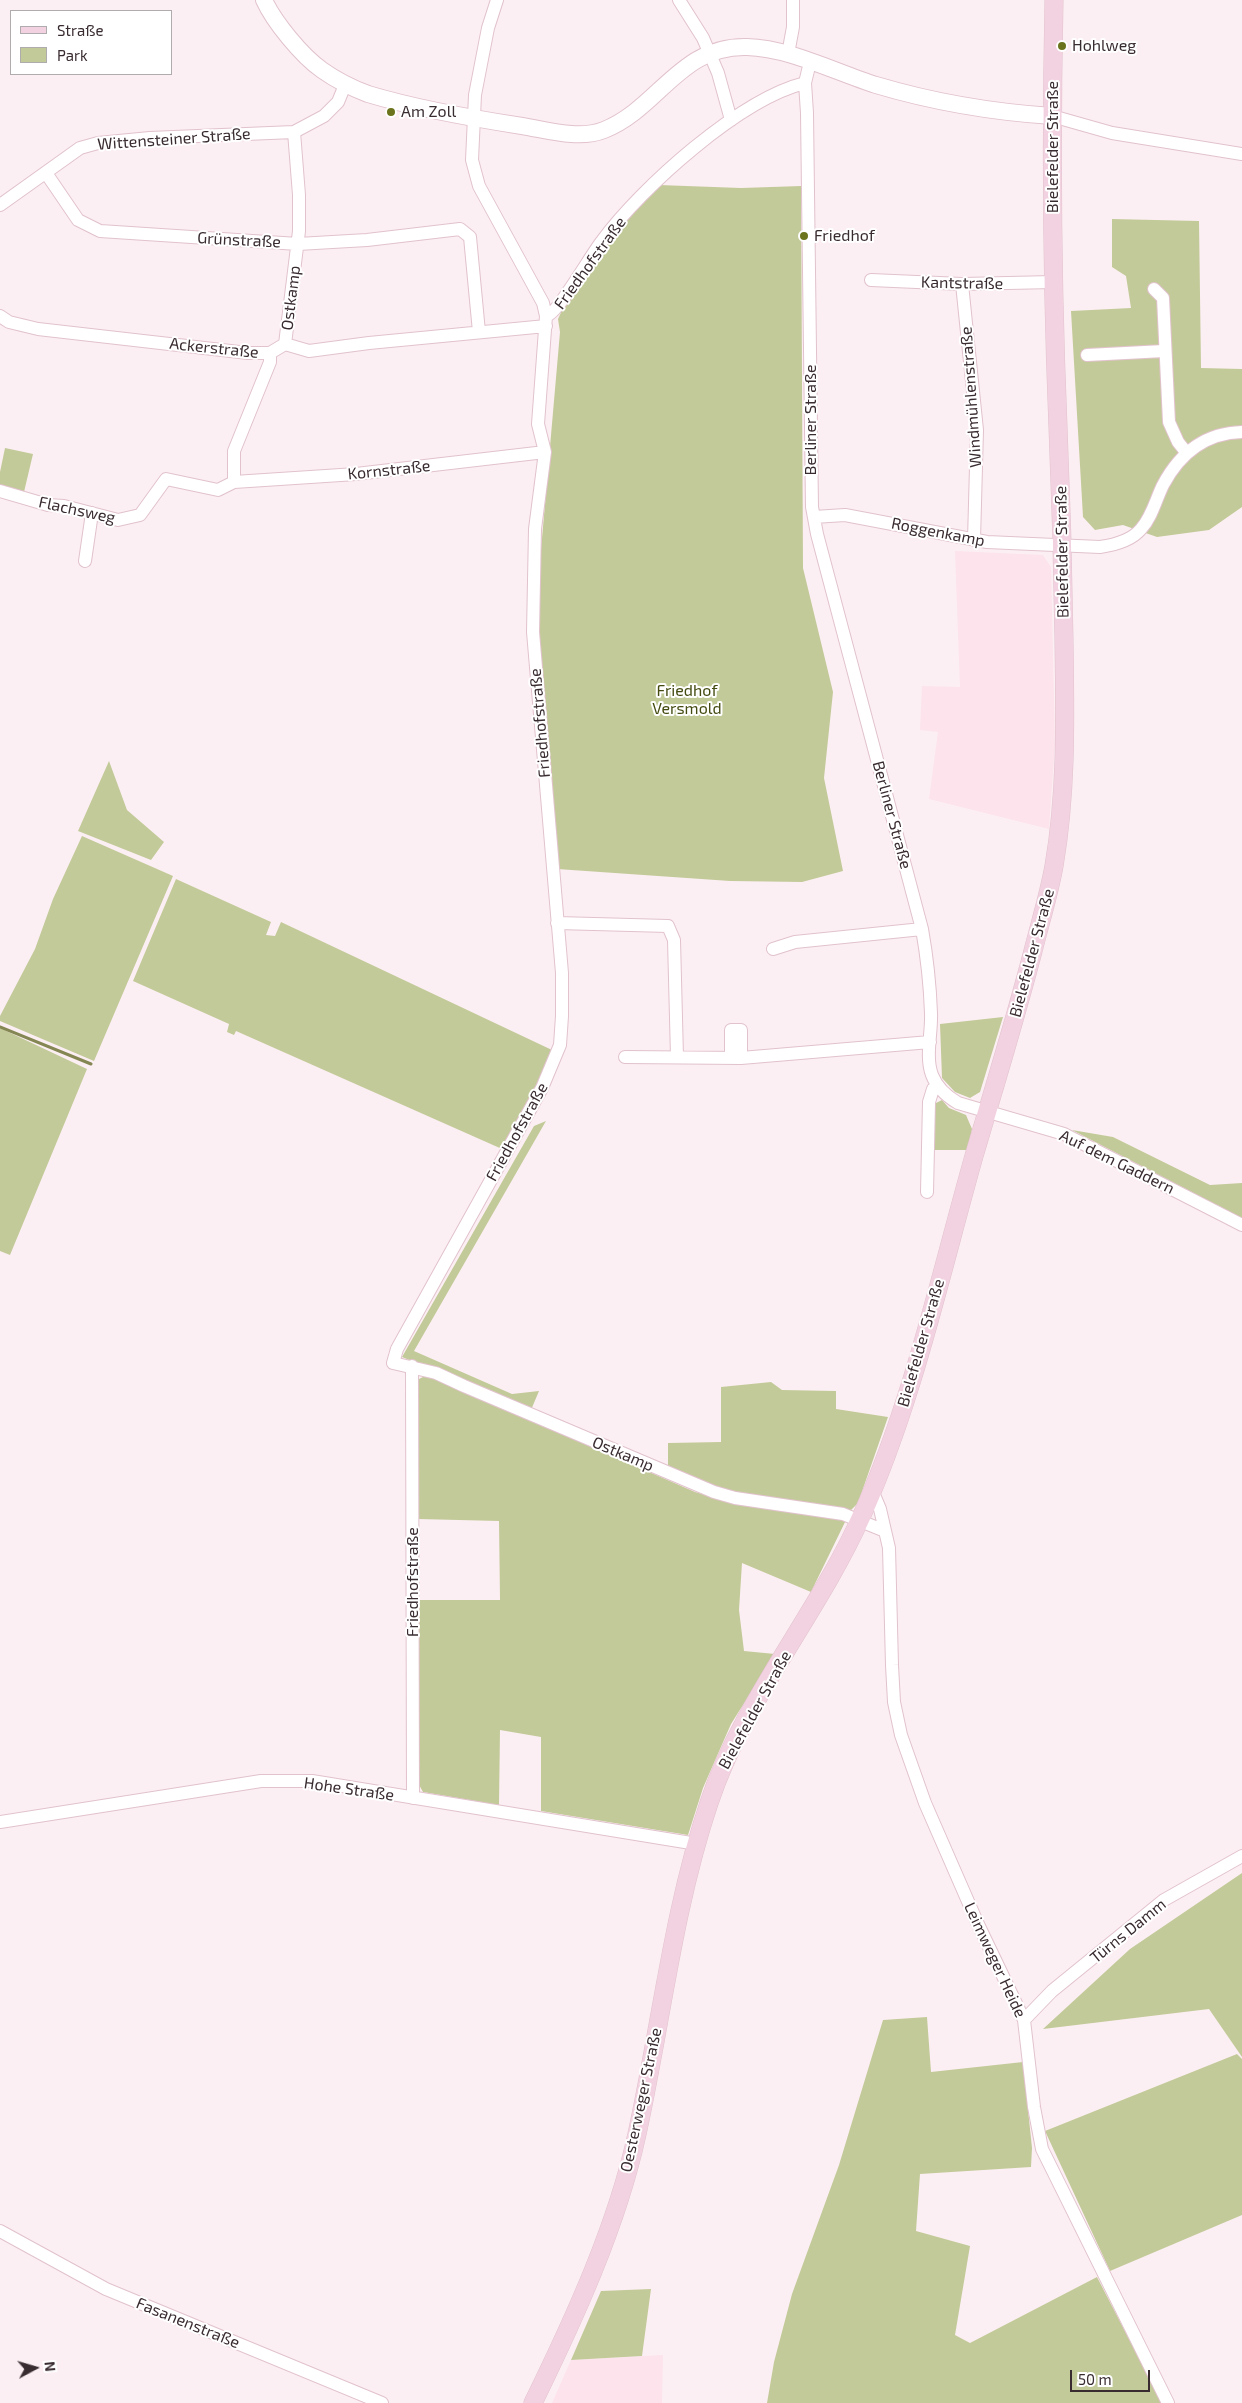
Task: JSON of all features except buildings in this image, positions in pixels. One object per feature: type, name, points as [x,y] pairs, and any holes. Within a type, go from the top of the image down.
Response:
[{"type":"main road","name":"Bielefelder Straße","points":[[697,1844],[722,1766],[753,1709],[835,1570],[860,1520],[886,1458],[909,1387],[1020,1000],[1053,874],[1062,813],[1066,756],[1064,545],[1054,282],[1052,116],[1054,0]]},
{"type":"main road","name":"Oesterweger Straße","points":[[533,2403],[551,2366],[612,2219],[636,2140],[666,1979],[697,1844]]},
{"type":"street","points":[[264,0],[277,23],[308,58],[320,69],[345,85],[410,105],[472,119],[574,134],[601,131],[627,119],[681,70],[709,52],[732,47],[748,47],[788,54],[877,85],[955,104],[987,110],[1052,116],[1112,133],[1242,154]]},
{"type":"street","points":[[285,344],[310,351],[479,332],[546,321],[542,303],[479,186],[472,160],[472,119],[475,95],[488,28],[497,0]]},
{"type":"street","points":[[680,0],[709,52],[724,92],[731,120]]},
{"type":"street","points":[[788,54],[793,27],[793,0]]},
{"type":"street","name":"Berliner Straße","points":[[810,62],[805,83],[808,113],[811,463],[814,517],[922,929],[928,970],[929,1062],[937,1086]]},
{"type":"street","name":"Friedhofstraße","points":[[393,1363],[397,1349],[551,1069],[560,1045],[562,1016],[557,923],[533,632],[535,529],[545,452],[538,424],[546,321],[556,310],[615,224],[714,130],[785,88],[805,83]]},
{"type":"street","name":"Wittensteiner Straße","points":[[0,206],[80,148],[98,143],[150,138],[294,132],[324,116],[338,102],[345,85]]},
{"type":"street","name":"Ostkamp","points":[[285,344],[298,244],[299,195],[294,132]]},
{"type":"street","name":"Grünstraße","points":[[46,173],[78,220],[100,231],[298,244],[367,240],[460,229],[470,237],[479,332]]},
{"type":"street","name":"Kantstraße","points":[[871,280],[962,284],[1054,282]]},
{"type":"street","name":"Windmühlenstraße","points":[[962,284],[977,430],[974,540]]},
{"type":"street","points":[[1154,289],[1163,298],[1164,351],[1169,422],[1178,442],[1186,452],[1212,439],[1242,432]]},
{"type":"street","name":"Ackerstraße","points":[[0,316],[9,322],[38,329],[248,353],[270,353],[285,344]]},
{"type":"street","points":[[1086,355],[1164,351]]},
{"type":"street","points":[[234,482],[234,451],[270,362],[270,353]]},
{"type":"street","name":"Kornstraße","points":[[234,482],[356,474],[545,452]]},
{"type":"street","name":"Roggenkamp","points":[[814,517],[846,515],[974,540],[1064,545],[1112,545],[1125,541],[1141,530],[1164,485],[1186,452]]},
{"type":"street","name":"Flachsweg","points":[[0,491],[48,505],[118,520],[140,515],[166,479],[218,490],[234,482]]},
{"type":"street","points":[[85,561],[92,514]]},
{"type":"street","points":[[557,923],[668,926],[674,940],[677,1058]]},
{"type":"street","points":[[773,949],[795,942],[922,929]]},
{"type":"street","points":[[625,1057],[736,1058],[930,1042]]},
{"type":"street","points":[[928,1192],[929,1102],[933,1090],[937,1086],[958,1103],[987,1112]]},
{"type":"street","name":"Auf dem Gaddern","points":[[987,1112],[1064,1134],[1242,1225]]},
{"type":"street","name":"Ostkamp","points":[[393,1363],[436,1372],[464,1386],[714,1492],[735,1498],[843,1514],[860,1520]]},
{"type":"street","name":"Friedhofstraße","points":[[412,1366],[413,1798]]},
{"type":"street","name":"Leimweger Heide","points":[[872,1490],[880,1509],[890,1568],[894,1702],[901,1735],[925,1803],[977,1922],[1024,2020],[1034,2107],[1042,2149],[1168,2403]]},
{"type":"street","points":[[860,1520],[885,1531]]},
{"type":"street","name":"Hohe Straße","points":[[0,1822],[261,1781],[312,1781],[697,1844]]},
{"type":"street","name":"Türns Damm","points":[[1024,2020],[1052,1991],[1164,1900],[1242,1856]]},
{"type":"street","name":"Fasanenstraße","points":[[0,2231],[106,2289],[382,2403]]},
{"type":"shaded area","points":[[955,551],[1043,555],[1051,567],[1055,744],[1049,829],[929,799],[938,732],[920,730],[922,686],[960,687]]},
{"type":"shaded area","points":[[663,2355],[662,2403],[552,2403],[571,2360]]},
{"type":"green space","name":"Friedhof Versmold","points":[[659,185],[741,188],[801,186],[803,568],[833,692],[824,778],[843,871],[802,882],[730,881],[557,869],[538,630],[538,584],[560,332],[558,319],[564,306],[610,237]]},
{"type":"green space","points":[[1112,219],[1199,221],[1201,368],[1242,369],[1242,507],[1209,530],[1157,537],[1123,525],[1095,530],[1083,517],[1071,311],[1131,308],[1126,276],[1112,267]]},
{"type":"green space","points":[[5,448],[33,454],[24,492],[0,485],[0,472]]},
{"type":"green space","points":[[109,761],[127,810],[164,842],[151,860],[78,831]]},
{"type":"green space","points":[[82,836],[173,876],[94,1061],[0,1021],[0,1016],[35,949],[53,899]]},
{"type":"green space","points":[[176,879],[271,922],[266,935],[275,936],[281,922],[552,1050],[535,1089],[502,1149],[236,1031],[234,1035],[227,1032],[229,1024],[133,981]]},
{"type":"green space","points":[[1003,1017],[980,1092],[970,1098],[955,1092],[942,1078],[940,1024]]},
{"type":"green space","points":[[0,1028],[87,1069],[10,1255],[0,1251]]},
{"type":"green space","points":[[942,1100],[949,1108],[966,1115],[972,1129],[968,1150],[933,1150],[934,1104]]},
{"type":"green space","points":[[546,1121],[414,1351],[512,1394],[539,1391],[531,1410],[402,1357],[534,1126]]},
{"type":"green space","points":[[1072,1130],[1113,1137],[1210,1185],[1242,1183],[1242,1218]]},
{"type":"green space","points":[[427,1375],[695,1492],[739,1504],[846,1520],[811,1592],[742,1563],[739,1610],[744,1651],[775,1654],[731,1724],[703,1788],[688,1835],[541,1811],[541,1737],[500,1730],[499,1805],[423,1792],[418,1783],[416,1600],[500,1600],[499,1521],[418,1519],[417,1380]]},
{"type":"green space","points":[[771,1382],[782,1390],[836,1391],[836,1409],[888,1417],[858,1503],[851,1510],[739,1495],[668,1470],[668,1443],[721,1442],[721,1387]]},
{"type":"green space","points":[[1242,1873],[1242,2057],[1209,2009],[1043,2029],[1130,1949]]},
{"type":"green space","points":[[927,2017],[931,2072],[1023,2062],[1032,2148],[1031,2167],[920,2174],[916,2231],[970,2246],[955,2335],[970,2343],[1097,2277],[1162,2403],[767,2403],[774,2362],[792,2294],[839,2165],[883,2020]]},
{"type":"green space","points":[[1237,2054],[1242,2059],[1242,2215],[1110,2271],[1045,2131]]},
{"type":"green space","points":[[651,2289],[642,2356],[571,2360],[601,2291]]},
{"type":"waterway","points":[[0,1027],[91,1064]]},
{"type":"place","name":"Hohlweg","points":[[1062,46]]},
{"type":"place","name":"Am Zoll","points":[[391,112]]},
{"type":"place","name":"Friedhof","points":[[804,236]]}]
